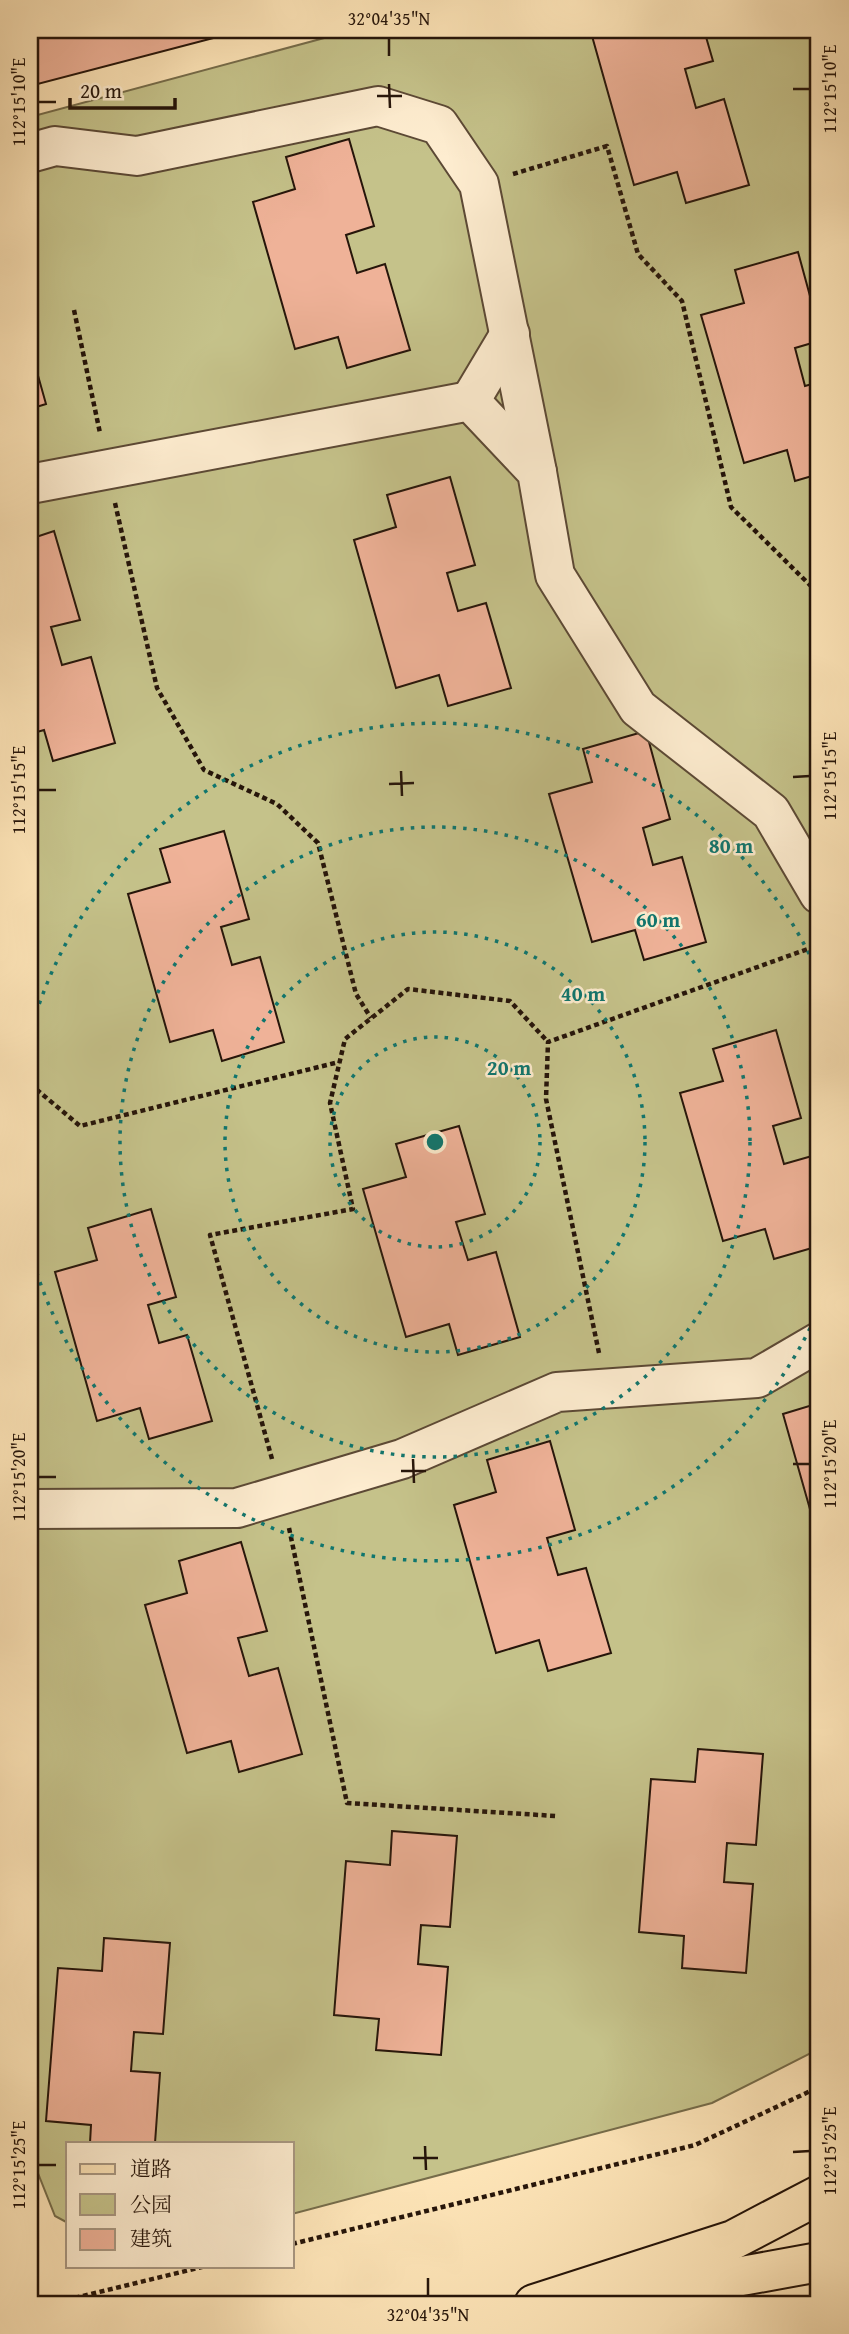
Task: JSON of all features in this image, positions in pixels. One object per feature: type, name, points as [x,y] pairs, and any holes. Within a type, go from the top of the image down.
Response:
[{"type":"main road","points":[[534,2304],[733,2240],[819,2195]]},
{"type":"main road","points":[[587,2304],[819,2262]]},
{"type":"lane","points":[[30,153],[55,146],[137,156],[378,106],[439,125],[479,184],[555,575],[638,708],[771,812],[819,894]]},
{"type":"lane","points":[[30,484],[470,401],[510,334]]},
{"type":"lane","points":[[470,401],[537,472]]},
{"type":"lane","points":[[30,1508],[237,1508],[402,1459],[557,1392],[757,1378],[819,1342]]},
{"type":"path","points":[[479,184],[607,145],[638,254],[682,301],[731,507],[819,594]]},
{"type":"path","points":[[74,310],[157,688],[204,770],[276,804],[318,843],[356,994],[371,1018]]},
{"type":"path","points":[[548,1042],[819,945]]},
{"type":"path","points":[[556,1816],[347,1803],[282,1495],[210,1235],[353,1209],[330,1103],[339,1062],[345,1039],[408,989],[510,1001],[548,1042],[546,1100],[607,1388]]},
{"type":"path","points":[[30,1084],[80,1126],[339,1062]]},
{"type":"path","points":[[294,2244],[695,2145],[819,2087]]},
{"type":"path","points":[[50,2304],[198,2268]]},
{"type":"green space","points":[[354,30],[816,30],[819,37],[819,2049],[712,2103],[294,2213],[294,2142],[66,2142],[66,2222],[55,2216],[30,2153],[30,117]]},
{"type":"building","points":[[30,30],[244,30],[30,86]]},
{"type":"building","points":[[615,30],[704,30],[713,61],[685,69],[696,108],[724,99],[749,185],[686,203],[677,172],[634,185],[592,36]]},
{"type":"building","points":[[349,139],[374,226],[346,235],[357,273],[385,264],[410,350],[347,368],[338,337],[295,349],[253,202],[295,189],[286,157]]},
{"type":"building","points":[[798,252],[819,329],[819,341],[795,348],[805,386],[819,382],[819,474],[795,481],[787,450],[744,463],[701,315],[744,303],[735,270]]},
{"type":"building","points":[[30,347],[46,404],[30,409]]},
{"type":"building","points":[[450,477],[475,565],[447,573],[458,611],[486,603],[511,688],[448,706],[439,675],[396,688],[354,540],[396,527],[387,495]]},
{"type":"building","points":[[54,531],[80,620],[51,627],[62,665],[91,657],[115,743],[53,761],[44,730],[30,734],[30,539]]},
{"type":"building","points":[[646,731],[670,819],[643,828],[653,865],[682,857],[706,942],[644,960],[635,930],[592,942],[549,794],[592,782],[583,749]]},
{"type":"building","points":[[224,831],[249,919],[221,927],[232,965],[260,957],[284,1042],[222,1061],[213,1030],[170,1042],[128,894],[170,882],[160,849]]},
{"type":"building","points":[[776,1030],[801,1118],[773,1126],[784,1164],[812,1156],[819,1180],[819,1246],[774,1259],[765,1229],[723,1241],[680,1093],[723,1081],[713,1049]]},
{"type":"building","points":[[459,1126],[485,1214],[456,1222],[468,1260],[496,1252],[520,1337],[458,1355],[449,1324],[406,1337],[363,1189],[406,1177],[396,1144]]},
{"type":"building","points":[[151,1209],[176,1297],[148,1305],[159,1343],[187,1335],[212,1421],[149,1439],[140,1408],[97,1421],[55,1272],[97,1260],[88,1228]]},
{"type":"building","points":[[819,1403],[819,1541],[783,1414]]},
{"type":"building","points":[[550,1441],[575,1530],[547,1538],[558,1575],[586,1568],[611,1653],[548,1671],[539,1640],[496,1653],[454,1505],[496,1492],[487,1460]]},
{"type":"building","points":[[241,1542],[267,1631],[238,1638],[249,1676],[278,1668],[302,1754],[239,1772],[231,1741],[187,1753],[145,1605],[187,1593],[179,1561]]},
{"type":"building","points":[[698,1749],[763,1754],[756,1845],[727,1843],[724,1882],[753,1884],[746,1973],[682,1968],[684,1936],[639,1932],[651,1779],[695,1782]]},
{"type":"building","points":[[392,1831],[457,1836],[450,1927],[421,1925],[418,1964],[448,1967],[441,2055],[376,2050],[379,2019],[334,2015],[346,1861],[390,1865]]},
{"type":"building","points":[[104,1938],[170,1943],[163,2034],[134,2032],[131,2071],[160,2073],[155,2142],[90,2142],[91,2125],[46,2121],[58,1968],[102,1971]]}]
